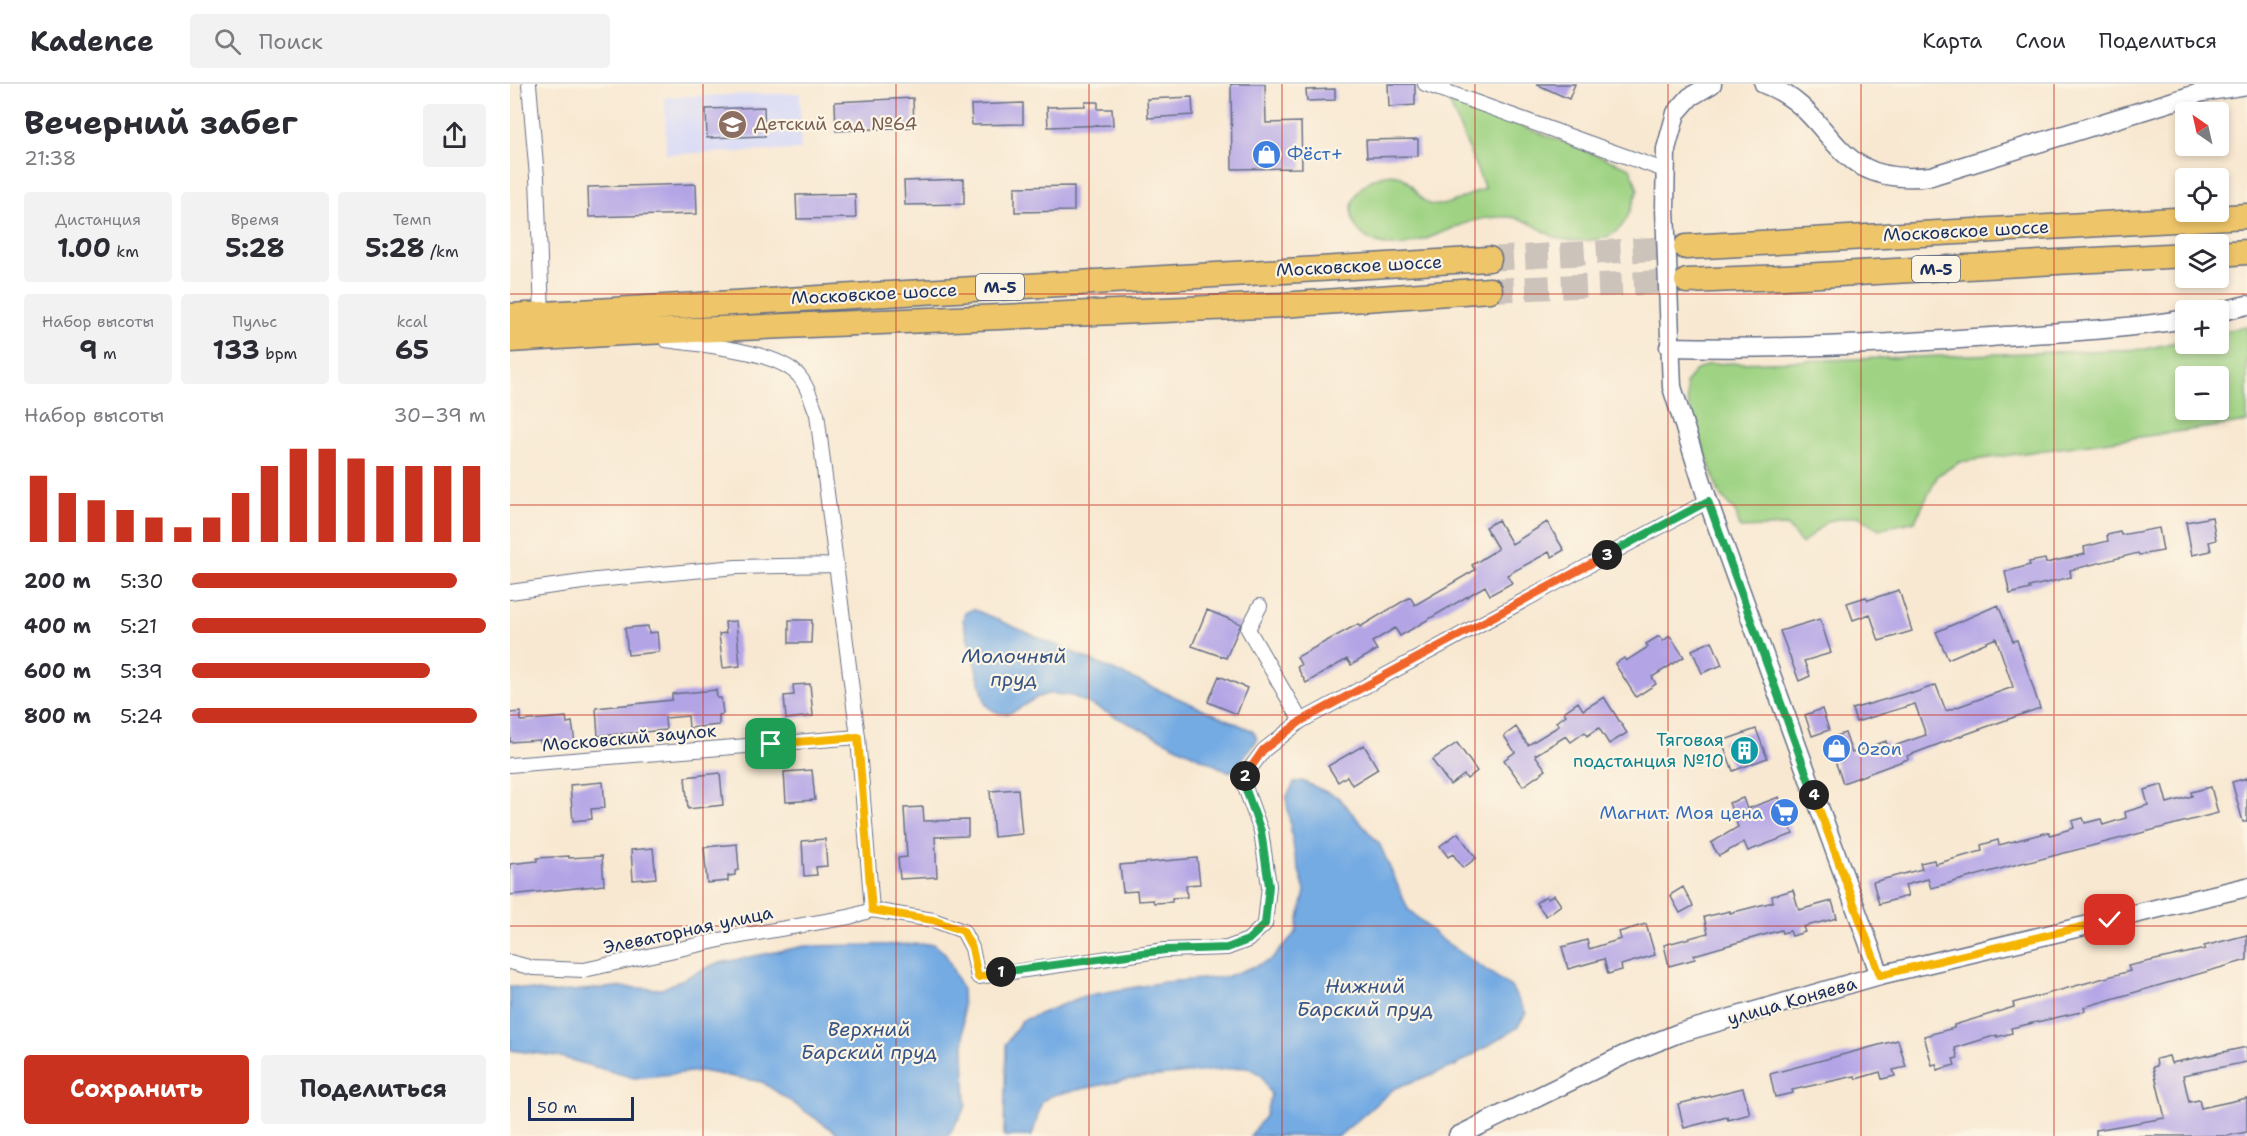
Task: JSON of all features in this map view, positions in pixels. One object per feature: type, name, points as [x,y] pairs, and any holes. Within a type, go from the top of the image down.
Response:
[{"type":"highway","name":"Московское шоссе","points":[[1686,247],[2247,216]]},
{"type":"highway","points":[[2229,253],[2247,252]]},
{"type":"highway","name":"Московское шоссе","points":[[1687,281],[2175,256]]},
{"type":"highway","name":"Московское шоссе","points":[[510,316],[1490,259]]},
{"type":"highway","name":"Московское шоссе","points":[[510,339],[1282,305],[1490,290]]},
{"type":"street","points":[[529,84],[537,177],[542,314]]},
{"type":"street","points":[[1425,84],[1664,170]]},
{"type":"street","points":[[1712,84],[1690,97],[1676,113],[1666,149],[1664,170],[1672,387],[1708,501],[1880,975]]},
{"type":"street","points":[[1764,84],[1793,100],[1858,166],[1882,175],[1908,179],[1930,176],[2203,92],[2247,85]]},
{"type":"street","points":[[2229,309],[2247,304]]},
{"type":"street","points":[[1669,347],[1730,348],[1912,342],[2102,329],[2175,320]]},
{"type":"street","points":[[622,333],[739,351],[784,363],[800,377],[817,414],[858,737],[872,910],[933,920],[963,931],[972,948],[978,977],[1165,950],[1227,948],[1248,940],[1265,924],[1269,886],[1261,831],[1242,779],[1263,750],[1301,721],[1708,501]]},
{"type":"street","points":[[510,592],[597,579],[736,567],[836,565]]},
{"type":"street","points":[[1260,606],[1248,629],[1301,721]]},
{"type":"street","name":"Московский заулок","points":[[510,765],[858,737]]},
{"type":"street","name":"улица Коняева","points":[[1458,1136],[1616,1059],[1679,1033],[1880,975],[2247,887]]},
{"type":"street","name":"Элеваторная улица","points":[[510,962],[533,968],[584,970],[729,938],[849,917],[872,910]]},
{"type":"shaded area","name":"Детский сад №64","points":[[800,93],[801,150],[666,154],[665,97]]},
{"type":"green space","points":[[1447,97],[1630,168],[1638,190],[1624,224],[1606,237],[1575,241],[1557,238],[1521,219],[1498,217],[1475,220],[1409,244],[1384,245],[1370,240],[1354,223],[1353,201],[1368,182],[1381,176],[1391,174],[1399,176],[1406,180],[1421,198],[1433,205],[1453,202],[1485,189]]},
{"type":"green space","points":[[2247,326],[2247,422],[1960,462],[1938,475],[1915,521],[1879,529],[1858,516],[1827,521],[1802,544],[1787,526],[1740,528],[1736,513],[1719,493],[1688,403],[1686,383],[1695,371],[1709,364],[2146,349],[2175,342],[2175,354],[2229,354],[2229,330]]},
{"type":"water","name":"Молочный пруд","points":[[973,609],[1251,730],[1257,740],[1235,768],[1229,772],[1073,696],[1049,694],[1040,696],[1010,713],[995,712],[986,705],[963,620],[965,613]]},
{"type":"water","name":"Нижний Барский пруд","points":[[1302,781],[1338,797],[1380,845],[1408,909],[1441,939],[1511,987],[1526,1013],[1517,1028],[1455,1066],[1395,1088],[1339,1136],[1250,1136],[1265,1116],[1271,1095],[1261,1075],[1247,1067],[1130,1079],[1053,1095],[1042,1101],[1032,1136],[1004,1136],[1006,1044],[1021,1021],[1084,996],[1165,982],[1226,977],[1271,960],[1296,932],[1305,891],[1295,856],[1286,798],[1294,783]]},
{"type":"water","name":"Верхний Барский пруд","points":[[933,944],[945,953],[962,989],[966,1106],[948,1136],[838,1136],[762,1082],[701,1071],[634,1078],[557,1056],[510,1050],[510,986],[549,993],[616,987],[662,989],[715,964],[805,946]]},
{"type":"building","name":"Фёст+","points":[[1231,84],[1265,84],[1266,123],[1301,122],[1302,168],[1232,169]]},
{"type":"building","points":[[1388,84],[1415,84],[1415,105],[1389,107]]},
{"type":"building","points":[[1536,84],[1575,84],[1569,99]]},
{"type":"building","points":[[1335,89],[1335,100],[1307,101],[1306,90]]},
{"type":"building","points":[[1192,97],[1193,115],[1148,118],[1147,99]]},
{"type":"building","points":[[913,98],[914,127],[836,131],[835,102]]},
{"type":"building","points":[[1085,102],[1098,102],[1098,109],[1112,109],[1113,125],[1048,127],[1047,107],[1085,106]]},
{"type":"building","points":[[1023,103],[1023,124],[972,125],[971,105]]},
{"type":"building","points":[[764,107],[765,136],[707,138],[706,109]]},
{"type":"building","points":[[1418,139],[1418,156],[1367,157],[1366,140]]},
{"type":"building","points":[[964,179],[964,204],[905,205],[904,181]]},
{"type":"building","points":[[696,184],[697,214],[589,217],[588,187]]},
{"type":"building","points":[[1074,186],[1074,211],[1015,212],[1015,187]]},
{"type":"building","points":[[855,194],[856,218],[797,219],[796,195]]},
{"type":"building","points":[[2212,517],[2216,540],[2209,542],[2211,551],[2192,555],[2186,522]]},
{"type":"building","points":[[1498,520],[1512,544],[1547,522],[1564,550],[1552,557],[1549,552],[1507,575],[1512,583],[1490,595],[1485,586],[1400,636],[1395,628],[1372,642],[1377,650],[1351,665],[1347,659],[1306,683],[1297,667],[1301,665],[1297,657],[1358,624],[1360,627],[1410,597],[1415,605],[1475,570],[1472,565],[1498,549],[1485,527]]},
{"type":"building","points":[[2159,528],[2163,551],[2139,555],[2138,553],[2070,570],[2071,577],[2010,594],[2005,572],[2030,565],[2029,562],[2045,559],[2046,563],[2085,554],[2084,547],[2108,541],[2107,535],[2120,532],[2121,535]]},
{"type":"building","points":[[1899,590],[1912,631],[1879,641],[1870,614],[1853,620],[1847,603],[1866,597],[1868,600]]},
{"type":"building","points":[[1998,605],[2013,641],[2017,640],[2040,708],[1907,756],[1908,759],[1843,783],[1827,739],[1845,733],[1852,753],[1886,741],[1888,748],[1926,735],[1915,704],[1856,722],[1852,709],[1936,685],[1946,711],[2013,687],[1996,638],[1948,659],[1936,632]]},
{"type":"building","points":[[1207,610],[1241,624],[1226,658],[1192,646]]},
{"type":"building","points":[[1820,619],[1831,653],[1804,661],[1810,676],[1799,681],[1780,631]]},
{"type":"building","points":[[789,620],[812,620],[811,643],[789,643]]},
{"type":"building","points":[[736,621],[740,666],[723,668],[719,634],[726,633],[725,622]]},
{"type":"building","points":[[648,626],[649,633],[657,632],[659,652],[628,655],[625,628]]},
{"type":"building","points":[[1659,636],[1663,641],[1670,636],[1684,657],[1652,677],[1656,684],[1636,697],[1615,664],[1624,658],[1626,661],[1648,647],[1646,644]]},
{"type":"building","points":[[1712,641],[1722,665],[1702,673],[1692,650]]},
{"type":"building","points":[[1219,676],[1247,688],[1237,714],[1208,702]]},
{"type":"building","points":[[810,684],[813,716],[786,719],[784,696],[794,695],[793,685]]},
{"type":"building","points":[[716,690],[717,698],[721,698],[723,714],[719,715],[719,725],[689,728],[688,716],[665,718],[666,730],[598,736],[596,708],[672,700],[672,694]]},
{"type":"building","points":[[1604,697],[1627,733],[1609,744],[1599,728],[1587,736],[1585,732],[1571,742],[1566,736],[1535,755],[1546,770],[1523,786],[1504,760],[1515,752],[1504,736],[1516,727],[1528,745],[1559,726],[1556,722],[1566,715],[1564,712],[1578,702],[1583,710]]},
{"type":"building","points":[[1822,709],[1829,730],[1812,736],[1805,715]]},
{"type":"building","points":[[521,712],[521,721],[566,717],[567,723],[572,722],[575,743],[558,745],[557,741],[540,742],[540,740],[510,742],[510,713]]},
{"type":"building","name":"Тяговая подстанция №10","points":[[1756,729],[1767,758],[1733,771],[1722,741]]},
{"type":"building","points":[[1457,743],[1477,771],[1467,779],[1464,775],[1450,785],[1432,760]]},
{"type":"building","points":[[1364,745],[1378,769],[1352,785],[1347,776],[1338,782],[1328,766]]},
{"type":"building","points":[[812,770],[815,800],[786,802],[784,772]]},
{"type":"building","points":[[720,773],[723,805],[688,809],[685,777]]},
{"type":"building","points":[[2247,778],[2247,822],[2243,822],[2232,782]]},
{"type":"building","points":[[603,782],[605,808],[591,809],[592,819],[573,821],[570,785]]},
{"type":"building","points":[[2162,785],[2167,803],[2192,796],[2191,792],[2211,787],[2218,813],[1931,888],[1928,879],[1905,885],[1908,896],[1879,904],[1873,882],[1922,869],[1920,863],[1934,860],[1935,864],[1982,851],[1981,845],[1998,840],[1999,845],[2074,828],[2072,821],[2083,818],[2085,823],[2101,819],[2103,825],[2126,818],[2125,812],[2148,805],[2144,790]]},
{"type":"building","points":[[1018,789],[1022,834],[994,837],[990,791]]},
{"type":"building","points":[[1779,797],[1793,834],[1748,851],[1744,842],[1719,856],[1711,843],[1738,827],[1729,803],[1743,798],[1747,809]]},
{"type":"building","points":[[923,807],[924,821],[968,820],[968,836],[935,837],[937,877],[900,879],[898,858],[907,857],[904,808]]},
{"type":"building","points":[[1458,833],[1476,858],[1463,868],[1453,854],[1448,857],[1440,846]]},
{"type":"building","points":[[825,839],[827,866],[816,867],[817,875],[804,876],[802,841]]},
{"type":"building","points":[[737,844],[739,870],[735,871],[735,875],[728,876],[728,881],[707,883],[704,847]]},
{"type":"building","points":[[653,848],[656,878],[633,880],[631,850]]},
{"type":"building","points":[[569,856],[569,858],[602,856],[604,885],[510,895],[510,864],[537,861],[537,858]]},
{"type":"building","points":[[1197,858],[1200,884],[1186,885],[1187,897],[1172,898],[1172,902],[1154,903],[1153,900],[1138,901],[1137,891],[1123,892],[1120,865]]},
{"type":"building","points":[[1683,887],[1693,906],[1680,913],[1670,895]]},
{"type":"building","points":[[1793,890],[1799,910],[1832,901],[1837,918],[1803,927],[1805,932],[1792,936],[1790,931],[1782,933],[1781,930],[1694,955],[1695,959],[1669,966],[1664,945],[1708,933],[1704,917],[1773,902],[1772,896]]},
{"type":"building","points":[[1554,895],[1561,905],[1546,916],[1536,903],[1546,896],[1548,899]]},
{"type":"building","points":[[1646,924],[1655,955],[1621,965],[1622,970],[1608,974],[1604,959],[1568,969],[1562,947],[1587,940],[1589,949],[1621,939],[1619,932]]},
{"type":"building","points":[[2247,935],[2247,960],[2084,1007],[2085,1011],[2011,1028],[2012,1033],[1997,1037],[1997,1035],[1955,1048],[1958,1058],[1953,1059],[1955,1065],[1937,1070],[1936,1064],[1932,1065],[1924,1036],[2014,1007],[2013,1003],[2130,971],[2128,966],[2205,949],[2204,946]]},
{"type":"building","points":[[1898,1040],[1906,1067],[1893,1070],[1895,1076],[1882,1079],[1880,1072],[1856,1079],[1855,1076],[1792,1090],[1793,1093],[1775,1097],[1770,1074]]},
{"type":"building","points":[[2247,1047],[2247,1062],[2183,1075],[2189,1102],[2199,1100],[2201,1108],[2247,1098],[2247,1132],[2227,1136],[2096,1136],[2096,1130],[2165,1118],[2153,1067],[2157,1066],[2156,1059],[2169,1056],[2171,1063]]},
{"type":"building","points":[[1743,1088],[1750,1114],[1728,1120],[1727,1117],[1684,1128],[1678,1104]]},
{"type":"tunnel","points":[[1489,259],[1686,247]]},
{"type":"tunnel","points":[[1490,290],[1687,281]]},
{"type":"place","name":"Детский сад №64","points":[[733,124]]},
{"type":"place","name":"Фёст+","points":[[1266,154]]},
{"type":"place","name":"Ozon","points":[[1836,749]]},
{"type":"place","name":"Тяговая подстанция №10","points":[[1745,750]]},
{"type":"place","name":"Магнит. Моя цена","points":[[1784,813]]},
{"type":"route","points":[[771,744],[858,737],[872,910],[933,920],[963,931],[972,948],[978,977],[1000,972],[1165,950],[1227,948],[1248,940],[1265,924],[1269,886],[1261,831],[1242,779],[1263,750],[1301,721],[1708,501],[1880,975],[2110,920]]}]
